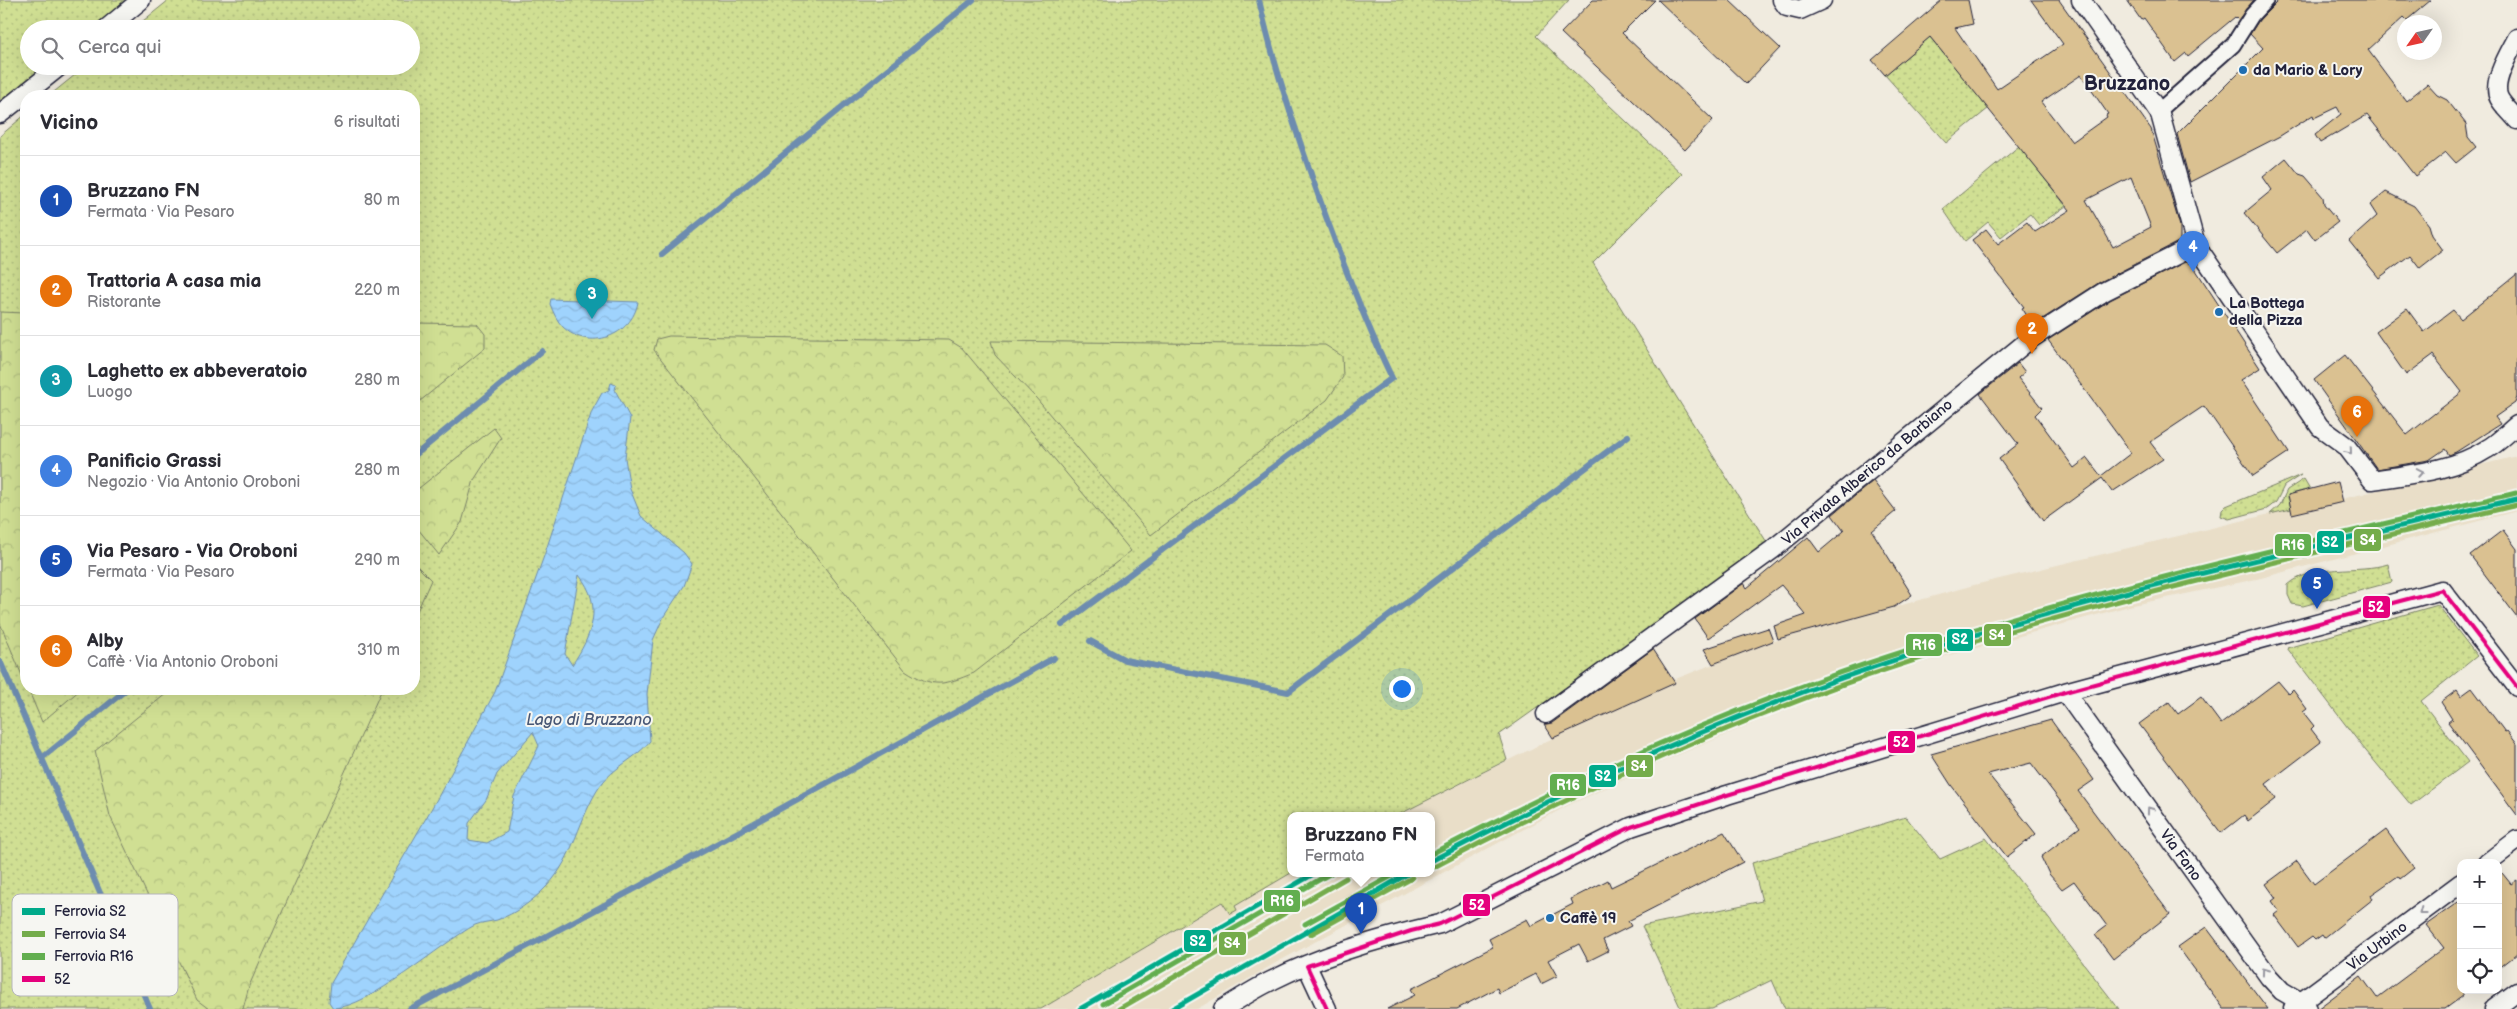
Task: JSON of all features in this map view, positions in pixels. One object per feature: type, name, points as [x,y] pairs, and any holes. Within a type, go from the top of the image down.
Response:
[{"type":"street","points":[[117,20],[141,0]]},
{"type":"street","points":[[1782,0],[1787,8],[1800,10],[1822,0]]},
{"type":"street","points":[[2082,0],[2160,114],[2196,245],[2320,427],[2346,446],[2372,480],[2447,467],[2468,460],[2487,449],[2517,425]]},
{"type":"street","points":[[2160,114],[2162,108],[2233,45],[2252,15],[2266,0]]},
{"type":"street","points":[[2517,38],[2502,67],[2498,87],[2499,97],[2517,120]]},
{"type":"street","points":[[30,90],[49,75]]},
{"type":"street","points":[[0,114],[20,98]]},
{"type":"street","name":"Via Privata Alberico da Barbiano","points":[[1546,714],[1772,550],[2029,340],[2105,291],[2196,245]]},
{"type":"street","points":[[1223,1009],[1273,980],[1307,966],[1411,931],[1440,924],[1630,827],[1727,795],[2065,692],[2442,590],[2517,687]]},
{"type":"street","name":"Via Fano","points":[[2065,692],[2269,977],[2300,1007]]},
{"type":"street","points":[[2492,859],[2517,840]]},
{"type":"street","name":"Via Urbino","points":[[2300,1007],[2457,886]]},
{"type":"street","points":[[1307,966],[1327,1009]]},
{"type":"street","points":[[2494,1009],[2517,992]]},
{"type":"shaded area","points":[[2517,456],[2517,511],[2261,578],[2129,606],[1921,663],[1818,696],[1657,764],[1567,806],[1272,965],[1197,1009],[1041,1009],[1223,902],[1230,914],[1235,906],[1287,875],[1287,877],[1435,877],[1435,812],[1404,812],[1553,738],[1675,683],[1673,680],[1749,650],[1787,637],[1974,585],[2291,509],[2292,514],[2342,502],[2342,499]]},
{"type":"green space","points":[[0,0],[149,0],[125,20],[20,20],[20,75],[56,75],[38,90],[20,90],[20,105],[0,121]]},
{"type":"green space","points":[[169,0],[1569,0],[1536,36],[1682,174],[1593,263],[1768,544],[1499,735],[1507,760],[1404,812],[1287,812],[1287,875],[1235,906],[1237,910],[1230,914],[1222,902],[1041,1009],[0,1009],[0,136],[20,119],[20,695],[420,695],[420,90],[56,90],[75,75],[420,75],[420,20],[144,20]]},
{"type":"green space","points":[[1930,37],[1989,108],[1946,143],[1885,75]]},
{"type":"green space","points":[[2019,146],[2066,206],[2039,225],[2030,214],[2001,237],[1988,222],[1965,241],[1943,209]]},
{"type":"green space","points":[[0,312],[20,313],[20,671],[0,623]]},
{"type":"green space","points":[[420,323],[477,324],[485,334],[485,348],[420,401]]},
{"type":"green space","points":[[669,336],[949,340],[962,348],[1131,551],[974,673],[955,680],[939,683],[915,676],[905,670],[654,350],[657,339]]},
{"type":"green space","points":[[991,341],[1325,345],[1342,356],[1343,377],[1327,400],[1151,535],[1036,398],[995,355]]},
{"type":"green space","points":[[494,428],[501,438],[474,480],[462,522],[439,555],[420,531],[420,487]]},
{"type":"green space","points":[[2301,475],[2284,486],[2276,502],[2267,509],[2229,519],[2221,516],[2222,510],[2226,506]]},
{"type":"green space","points":[[2304,479],[2310,489],[2288,495],[2291,509],[2270,514],[2280,505],[2287,490]]},
{"type":"green space","points":[[2388,564],[2392,582],[2303,606],[2292,604],[2288,595],[2288,585],[2298,578],[2310,574],[2323,571],[2377,567]]},
{"type":"green space","points":[[420,569],[431,580],[420,605]]},
{"type":"green space","points":[[2438,605],[2477,656],[2421,701],[2468,762],[2411,805],[2361,745],[2287,648]]},
{"type":"green space","points":[[31,695],[74,695],[42,722]]},
{"type":"green space","points":[[165,695],[379,695],[249,986],[243,1009],[209,1009],[197,1000],[178,960],[178,894],[147,894],[110,816],[95,751]]},
{"type":"green space","points":[[1906,817],[1940,859],[1986,838],[2119,1009],[1785,1009],[1772,980],[1712,1009],[1681,1009],[1642,926],[1762,901],[1752,863]]},
{"type":"water","points":[[551,299],[638,302],[634,314],[627,324],[608,337],[597,339],[573,334],[563,327],[552,310]]},
{"type":"water","name":"Lago di Bruzzano","points":[[611,383],[616,385],[615,390],[630,418],[625,458],[630,489],[641,516],[684,553],[692,564],[684,586],[664,616],[653,640],[647,694],[650,741],[605,779],[593,798],[564,863],[547,886],[536,896],[524,906],[504,917],[480,923],[461,933],[385,987],[348,1005],[333,1008],[329,1002],[331,983],[437,799],[495,692],[544,556],[592,411],[602,393],[609,390]],"holes":[[[579,575],[587,587],[593,609],[590,632],[572,665],[565,654]],[[533,732],[539,746],[514,796],[507,832],[487,843],[468,840],[469,823],[486,800],[497,774]]]},
{"type":"building","points":[[1593,0],[1655,0],[1622,33],[1713,120],[1685,150],[1561,33]]},
{"type":"building","points":[[1658,0],[1729,0],[1780,48],[1746,84]]},
{"type":"building","points":[[1942,0],[1968,0],[1973,24],[1955,28],[1997,89],[2063,44],[2031,0],[2059,0],[2151,129],[2180,226],[2180,241],[2100,282],[2033,325],[2022,308],[2024,307],[1972,240],[1986,229],[1998,244],[2027,222],[2035,232],[2070,210],[1930,37],[1885,75],[1872,60]],"holes":[[[2081,75],[2108,114],[2106,115],[2107,117],[2072,142],[2041,102]],[[2131,177],[2151,227],[2113,247],[2086,200]]]},
{"type":"building","points":[[2127,0],[2254,0],[2238,20],[2235,17],[2188,56],[2186,53],[2175,62],[2144,18],[2141,20]]},
{"type":"building","points":[[2279,0],[2431,0],[2413,15],[2397,15],[2397,23],[2368,50],[2406,101],[2427,84],[2437,95],[2447,100],[2466,124],[2468,137],[2476,147],[2456,163],[2446,152],[2415,176],[2367,115],[2320,143],[2315,135],[2341,114],[2337,107],[2314,118],[2313,115],[2280,136],[2190,182],[2177,134],[2263,48],[2250,34],[2259,20]]},
{"type":"building","points":[[2286,158],[2299,174],[2305,176],[2323,197],[2324,205],[2338,222],[2315,240],[2307,229],[2277,253],[2244,213],[2272,190],[2263,177]]},
{"type":"building","points":[[2386,192],[2414,206],[2429,225],[2432,235],[2443,250],[2420,268],[2410,255],[2379,278],[2349,241],[2377,216],[2370,205]]},
{"type":"building","points":[[2185,262],[2192,264],[2260,368],[2241,380],[2289,452],[2253,476],[2204,406],[2150,442],[2163,459],[2112,492],[2102,478],[2043,521],[1999,459],[2018,444],[1980,394],[2018,363],[2025,372],[2018,378],[2042,408],[2035,415],[2074,468],[2087,458],[2101,476],[2131,453],[2048,340],[2110,300]]},
{"type":"building","points":[[2517,274],[2517,397],[2515,403],[2495,417],[2500,424],[2449,455],[2445,449],[2429,460],[2377,469],[2314,380],[2345,355],[2407,435],[2462,392],[2433,355],[2406,375],[2376,332],[2407,309],[2424,332],[2453,310],[2461,319]]},
{"type":"building","points":[[1873,481],[1896,511],[1872,531],[1912,595],[1894,607],[1778,639],[1774,626],[1806,615],[1781,585],[1708,638],[1695,619],[1744,583],[1747,588],[1808,537],[1819,552],[1844,531],[1832,515]]},
{"type":"building","points":[[2338,482],[2343,502],[2292,514],[2288,495]]},
{"type":"building","points":[[2503,530],[2517,549],[2517,617],[2470,555]]},
{"type":"building","points":[[1768,628],[1773,641],[1713,664],[1704,649]]},
{"type":"building","points":[[1653,649],[1675,683],[1553,738],[1544,724],[1552,723]]},
{"type":"building","points":[[2278,681],[2289,694],[2293,690],[2307,709],[2303,712],[2314,726],[2311,729],[2321,742],[2266,784],[2276,799],[2248,821],[2244,815],[2221,833],[2139,724],[2169,702],[2178,714],[2201,697],[2221,724]]},
{"type":"building","points":[[2472,688],[2505,732],[2507,731],[2517,744],[2517,815],[2448,722],[2452,719],[2441,702],[2457,690],[2461,696]]},
{"type":"building","points":[[2051,720],[2094,780],[2078,791],[2170,914],[2113,959],[2095,935],[2107,926],[2074,881],[2062,889],[2049,874],[2041,857],[2080,827],[2031,763],[1988,774],[2036,834],[2007,857],[1951,785],[1931,754]]},
{"type":"building","points":[[2386,830],[2414,868],[2400,879],[2398,876],[2371,895],[2373,899],[2324,938],[2322,935],[2315,940],[2312,937],[2298,947],[2274,915],[2279,911],[2272,901],[2276,898],[2266,884],[2297,861],[2314,884]]},
{"type":"building","points":[[1724,832],[1743,862],[1628,921],[1631,926],[1603,940],[1608,951],[1588,961],[1579,944],[1548,960],[1557,976],[1541,984],[1536,974],[1499,993],[1497,988],[1457,1009],[1387,1009],[1415,995],[1411,989],[1493,947],[1489,939],[1527,919],[1531,926],[1573,904],[1571,899],[1608,880],[1611,887]]},
{"type":"building","points":[[2502,873],[2511,884],[2517,880],[2517,954],[2502,966]]},
{"type":"building","points":[[2457,903],[2457,994],[2463,994],[2463,996],[2445,1009],[2317,1009],[2361,976],[2377,998],[2444,948],[2426,925]]},
{"type":"building","points":[[2206,927],[2268,1009],[2224,1009],[2178,947]]},
{"type":"waterway","points":[[662,254],[973,0]]},
{"type":"waterway","points":[[1062,625],[1392,378],[1351,283],[1315,186],[1277,70],[1259,0]]},
{"type":"waterway","points":[[420,451],[542,351]]},
{"type":"waterway","points":[[1090,641],[1125,660],[1288,692],[1628,436]]},
{"type":"waterway","points":[[410,1009],[640,886],[1054,658]]},
{"type":"waterway","points":[[0,661],[100,894]]},
{"type":"waterway","points":[[42,758],[120,695]]},
{"type":"waterway","points":[[144,996],[150,1009]]},
{"type":"rail line","name":"R16","points":[[1435,852],[1531,803],[1633,755],[1737,711],[1842,672],[2008,619],[2092,596],[2261,553],[2516,493]]},
{"type":"rail line","name":"S2","points":[[1435,859],[1531,810],[1685,739],[1789,697],[1925,650],[2008,625],[2177,580],[2517,499]]},
{"type":"rail line","name":"S4","points":[[1435,866],[1534,816],[1687,745],[1791,703],[1927,656],[2010,631],[2178,586],[2517,505]]},
{"type":"rail line","name":"S2","points":[[1080,1009],[1308,877]]},
{"type":"rail line","name":"R16","points":[[1103,1004],[1324,877]]},
{"type":"rail line","name":"R16","points":[[1305,924],[1390,877]]},
{"type":"rail line","name":"S2","points":[[1172,1009],[1402,877]]},
{"type":"rail line","name":"S4","points":[[1119,1009],[1346,878]]},
{"type":"rail line","name":"S4","points":[[1311,934],[1412,878]]},
{"type":"transit line","name":"52","points":[[1327,1009],[1307,966],[1411,931],[1440,924],[1631,827],[1727,795],[2065,692],[2400,601],[2442,590],[2517,687]]},
{"type":"place","name":"da Mario & Lory","points":[[2243,70]]},
{"type":"place","name":"Panificio Grassi","points":[[2193,272]]},
{"type":"place","name":"La Bottega della Pizza","points":[[2219,312]]},
{"type":"place","name":"Laghetto ex abbeveratoio","points":[[592,319]]},
{"type":"place","name":"Trattoria A casa mia","points":[[2032,354]]},
{"type":"place","name":"Alby","points":[[2357,437]]},
{"type":"place","name":"Via Pesaro - Via Oroboni","points":[[2317,609]]},
{"type":"place","name":"Caffè 19","points":[[1550,918]]},
{"type":"place","name":"Bruzzano FN","points":[[1361,934]]},
{"type":"district","name":"Bruzzano","points":[[2127,83]]}]
